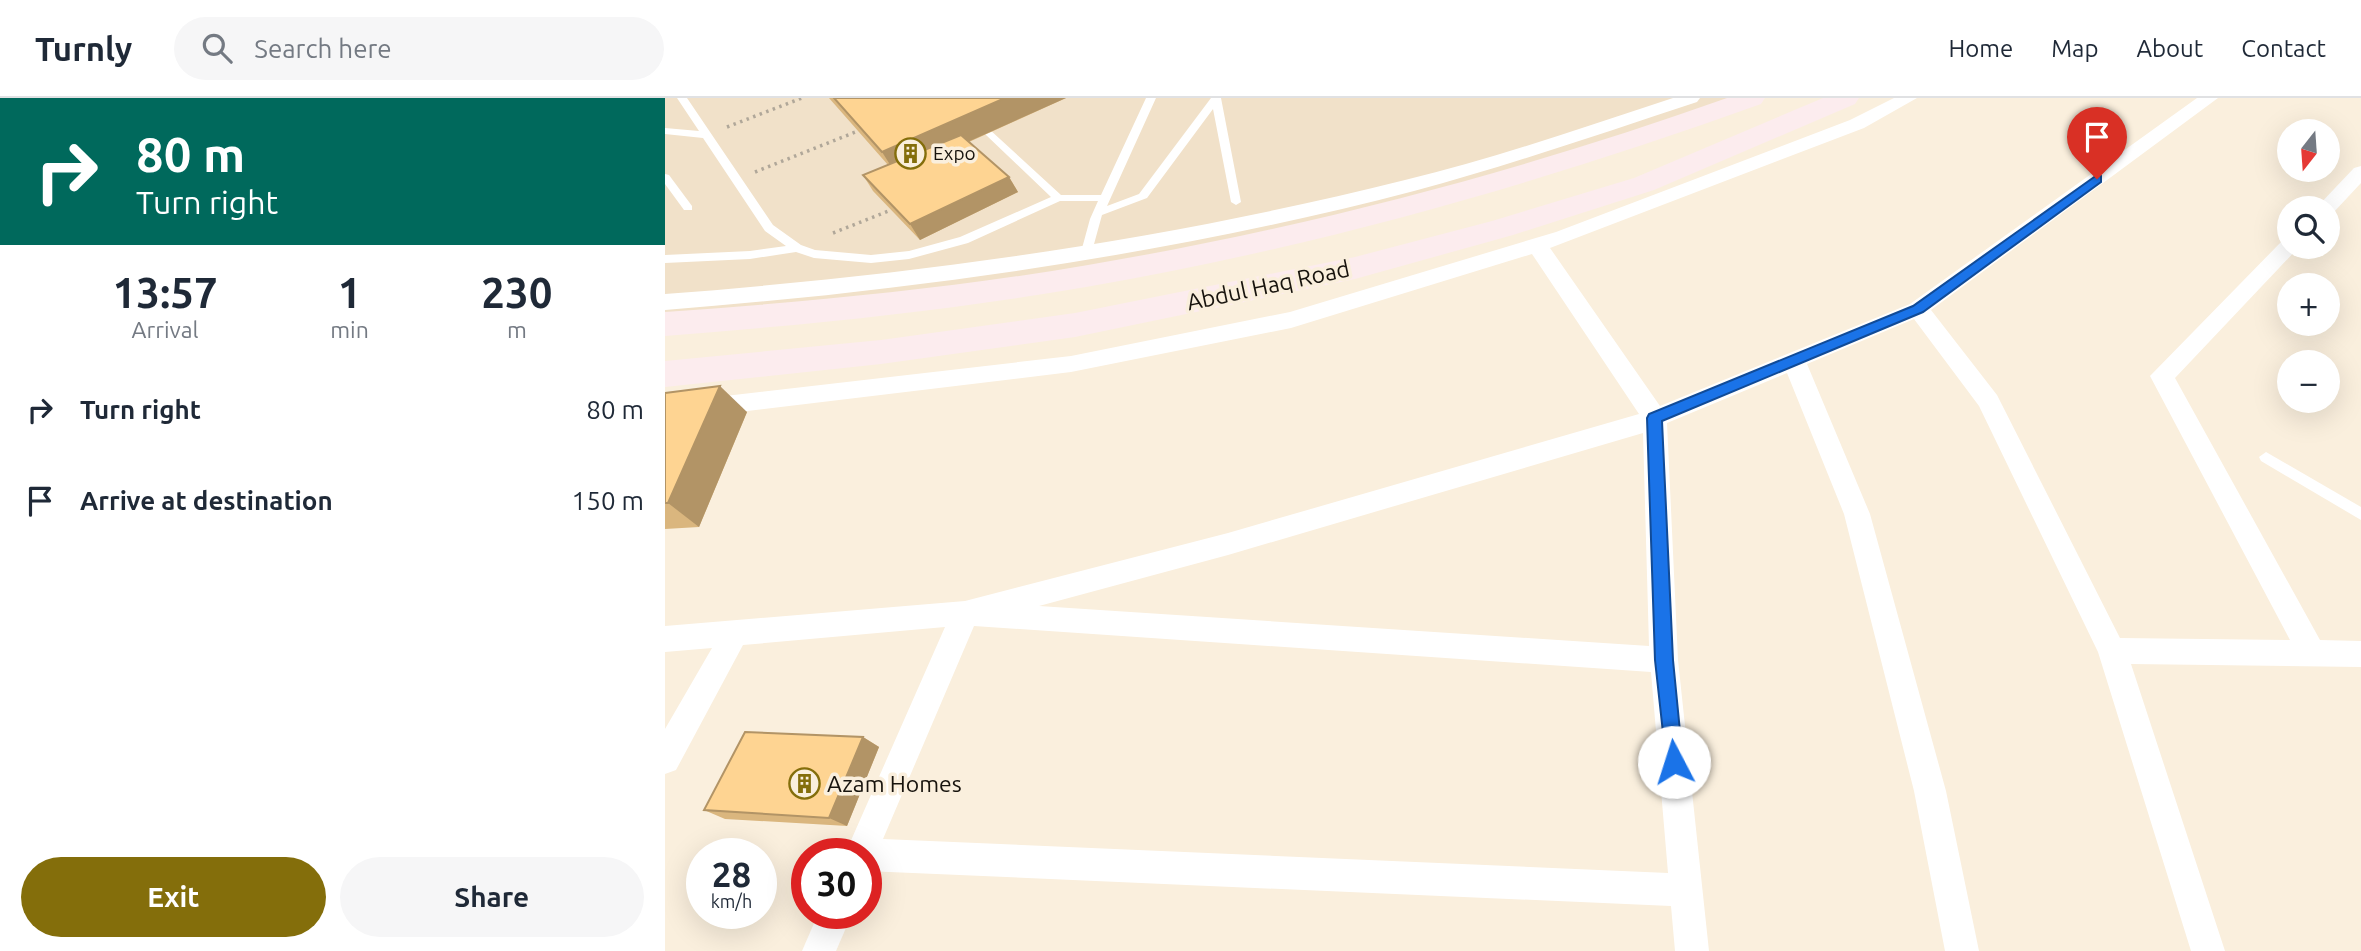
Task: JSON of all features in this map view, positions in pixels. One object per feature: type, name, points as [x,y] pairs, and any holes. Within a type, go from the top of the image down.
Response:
[{"type":"main road","name":"Abdul Haq Road","points":[[665,324],[890,303],[1087,264],[1414,206],[1595,154],[1752,98]]},
{"type":"main road","name":"Abdul Haq Road","points":[[665,374],[881,352],[1075,325],[1355,268],[1502,228],[1644,184],[1846,98]]},
{"type":"street","points":[[665,302],[1087,264],[1410,185],[1583,134],[1692,98]]},
{"type":"street","points":[[669,417],[1071,364],[1291,320],[1537,245],[1705,184],[1831,134],[1907,98]]},
{"type":"street","points":[[965,613],[1241,540],[1632,428],[1918,309],[2209,98]]},
{"type":"street","points":[[2338,196],[2361,172]]},
{"type":"street","points":[[1537,245],[1655,418],[1664,660],[1692,951]]},
{"type":"street","points":[[2277,258],[2162,376],[2311,651]]},
{"type":"street","points":[[1918,309],[1989,401],[2112,651],[2208,951]]},
{"type":"street","points":[[1794,360],[1857,514],[1930,791],[1962,951]]},
{"type":"street","points":[[868,838],[965,613]]},
{"type":"street","points":[[665,639],[965,613],[1664,660]]},
{"type":"street","points":[[665,759],[735,633]]},
{"type":"street","points":[[2112,651],[2311,651],[2361,654]]},
{"type":"street","points":[[882,856],[1686,890]]},
{"type":"street","points":[[819,951],[829,929]]},
{"type":"lane","points":[[682,98],[769,228],[797,248],[841,259],[909,256],[964,240],[1058,198],[1104,198]]},
{"type":"lane","points":[[1087,264],[1097,213],[1151,98]]},
{"type":"lane","points":[[1097,213],[1143,196],[1216,99]]},
{"type":"lane","points":[[1216,99],[1236,202]]},
{"type":"lane","points":[[665,131],[707,135]]},
{"type":"lane","points":[[989,132],[1058,198]]},
{"type":"lane","points":[[665,177],[688,208]]},
{"type":"lane","points":[[665,259],[750,255],[797,248]]},
{"type":"lane","points":[[2266,457],[2361,514]]},
{"type":"path","points":[[707,135],[802,98]]},
{"type":"path","points":[[736,179],[858,131]]},
{"type":"path","points":[[797,248],[891,210]]},
{"type":"shaded area","points":[[665,98],[1752,98],[1595,154],[1087,276],[665,324]]},
{"type":"building","points":[[834,98],[1005,98],[882,152]]},
{"type":"building","points":[[961,135],[1009,177],[910,224],[863,175]]},
{"type":"building","points":[[720,386],[668,503],[665,503],[665,393]]},
{"type":"building","name":"Azam Homes","points":[[745,732],[863,737],[829,818],[704,810]]},
{"type":"place","name":"Expo","points":[[910,153]]},
{"type":"place","name":"Azam Homes","points":[[804,783]]},
{"type":"route","points":[[1674,762],[1664,660],[1655,418],[1918,309],[2097,179]]}]
